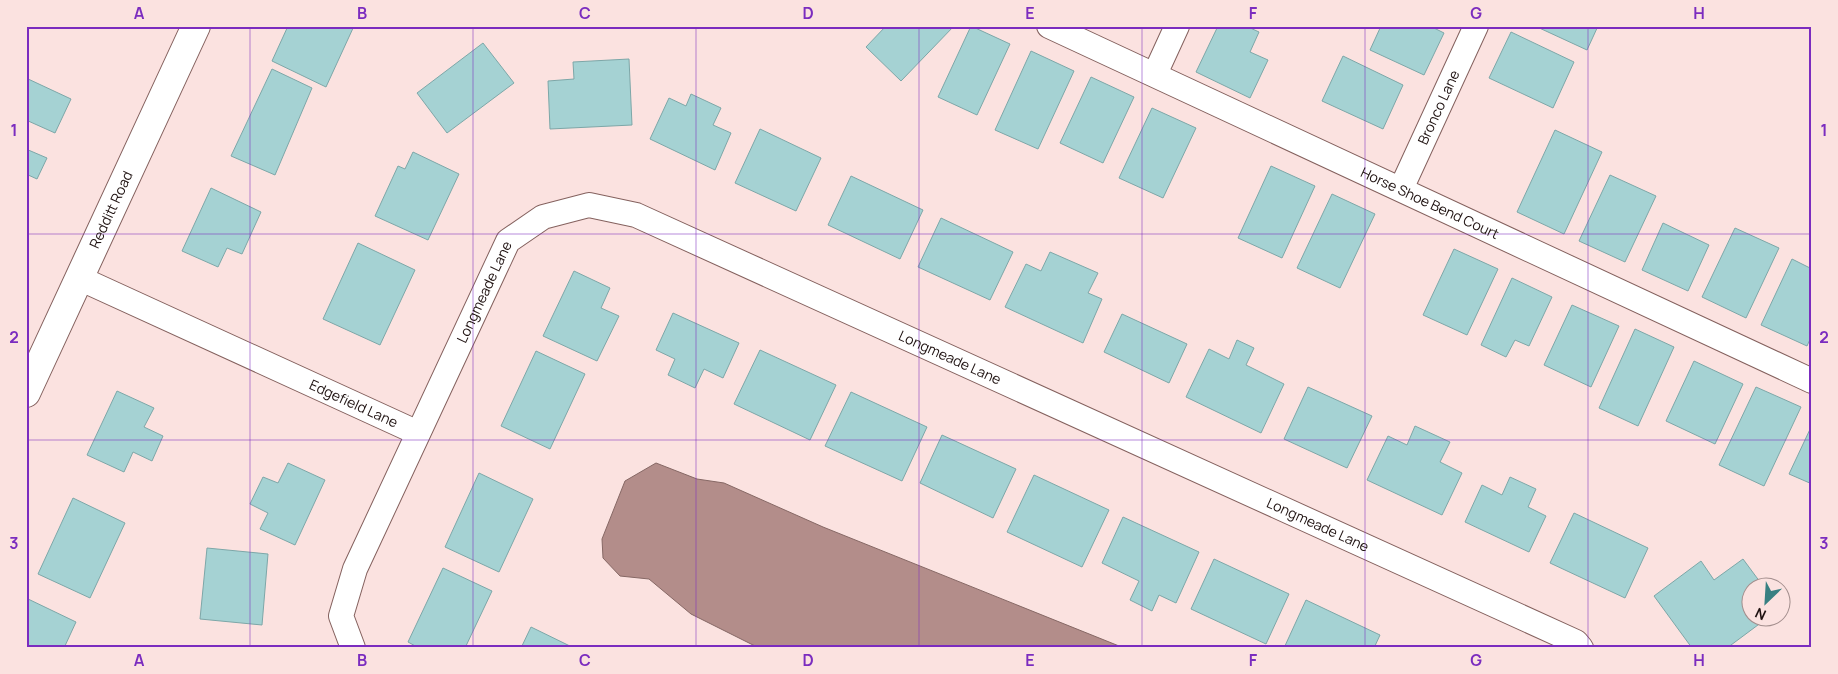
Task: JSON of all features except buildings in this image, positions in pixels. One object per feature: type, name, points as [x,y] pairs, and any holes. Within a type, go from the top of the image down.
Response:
[{"type":"street","name":"Redditt Road","points":[[26,393],[196,26]]},
{"type":"street","name":"Horse Shoe Bend Court","points":[[1049,26],[1812,381]]},
{"type":"street","points":[[1155,74],[1177,26]]},
{"type":"street","name":"Bronco Lane","points":[[1401,189],[1476,26]]},
{"type":"street","name":"Longmeade Lane","points":[[418,433],[508,241],[543,217],[588,205],[636,215],[1576,642],[1581,648]]},
{"type":"street","name":"Edgefield Lane","points":[[79,278],[418,433]]},
{"type":"street","points":[[353,648],[341,616],[355,569],[418,433]]},
{"type":"shaded area","points":[[656,463],[697,479],[724,483],[823,527],[1124,648],[759,648],[691,614],[649,579],[620,576],[603,558],[602,539],[625,481]]}]
